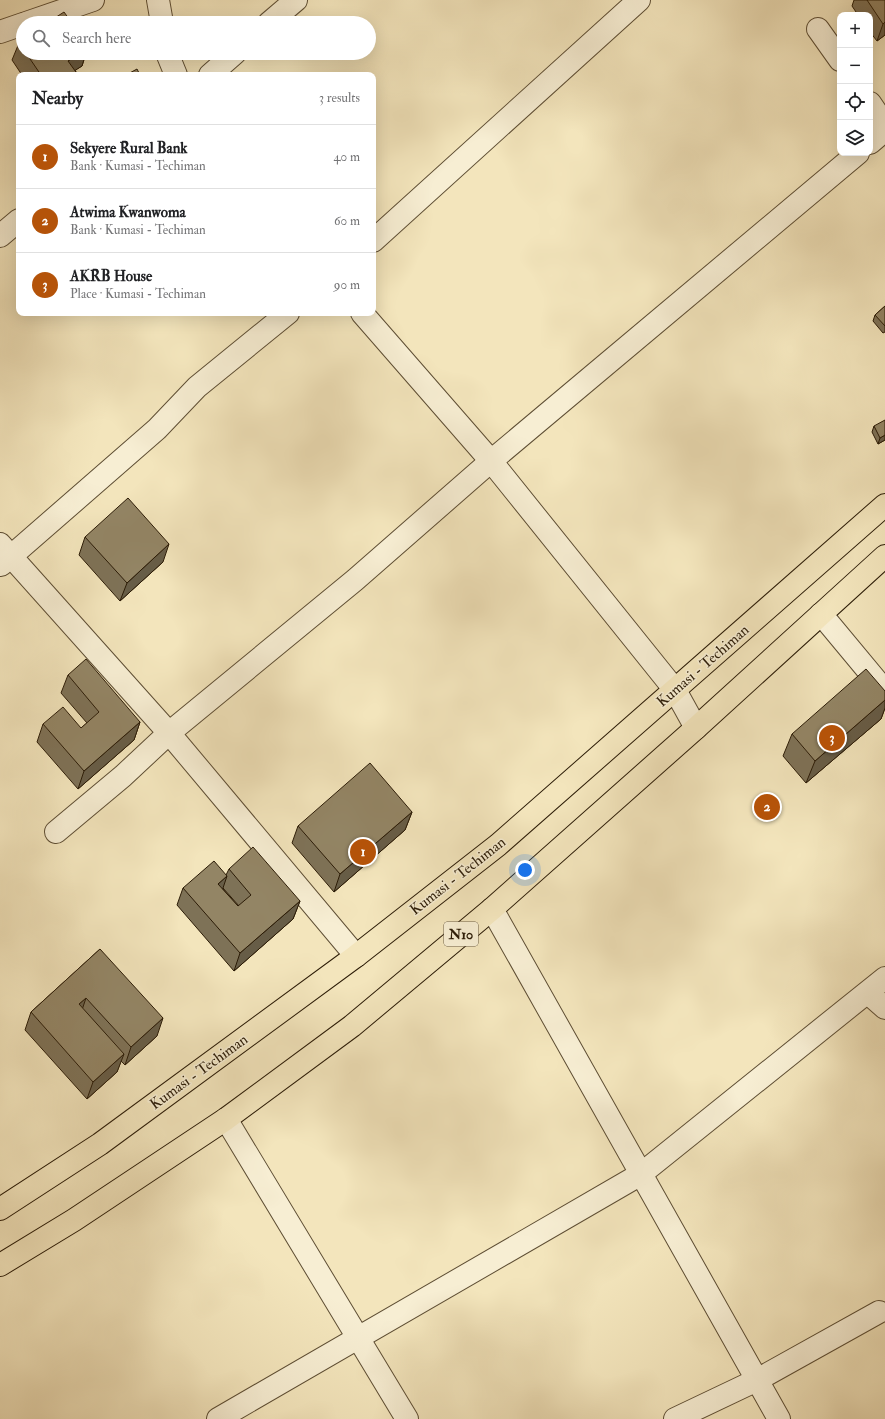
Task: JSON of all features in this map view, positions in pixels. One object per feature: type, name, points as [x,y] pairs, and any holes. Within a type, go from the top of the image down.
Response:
[{"type":"highway","name":"Kumasi - Techiman","points":[[0,1209],[100,1144],[356,956],[498,845],[885,506]]},
{"type":"highway","name":"N10","points":[[0,1265],[74,1220],[226,1119],[352,1026],[492,909],[696,728],[885,556]]},
{"type":"street","points":[[46,16],[93,0]]},
{"type":"street","points":[[158,0],[161,16]]},
{"type":"street","points":[[277,16],[296,0]]},
{"type":"street","points":[[376,238],[639,0]]},
{"type":"street","points":[[0,32],[16,26]]},
{"type":"street","points":[[818,29],[837,56]]},
{"type":"street","points":[[170,60],[175,72]]},
{"type":"street","points":[[213,72],[227,60]]},
{"type":"street","points":[[873,107],[885,125]]},
{"type":"street","points":[[873,140],[885,130]]},
{"type":"street","points":[[56,832],[123,776],[169,732],[355,580],[491,461],[854,156]]},
{"type":"street","points":[[0,236],[16,223]]},
{"type":"street","points":[[284,316],[197,387],[157,429],[4,555],[169,732],[356,956]]},
{"type":"street","points":[[365,316],[491,461],[675,690],[696,728]]},
{"type":"street","points":[[821,614],[885,691]]},
{"type":"street","points":[[492,909],[779,1419]]},
{"type":"street","points":[[218,1419],[641,1174],[885,978]]},
{"type":"street","points":[[868,993],[885,1008]]},
{"type":"street","points":[[226,1119],[359,1337],[407,1419]]},
{"type":"street","points":[[675,1419],[757,1380],[879,1312]]},
{"type":"building","points":[[867,0],[885,0],[885,22],[883,24]]},
{"type":"building","points":[[64,12],[67,16],[58,16]]},
{"type":"building","points":[[31,60],[70,60],[68,61],[76,72],[39,72]]},
{"type":"building","points":[[137,69],[138,72],[132,72]]},
{"type":"building","points":[[885,306],[885,326],[875,315]]},
{"type":"building","points":[[885,420],[885,435],[880,438],[874,426]]},
{"type":"building","points":[[128,498],[169,544],[127,583],[85,537]]},
{"type":"building","points":[[86,659],[140,722],[84,771],[43,724],[63,707],[81,728],[99,712],[68,675]]},
{"type":"building","points":[[866,669],[885,691],[885,700],[815,761],[792,734]]},
{"type":"building","points":[[370,763],[412,812],[340,874],[298,826]]},
{"type":"building","points":[[253,847],[300,901],[240,953],[183,888],[214,861],[227,876],[218,884],[238,906],[251,895],[229,869]]},
{"type":"building","points":[[100,949],[163,1018],[131,1047],[86,998],[79,1004],[124,1054],[93,1082],[31,1012]]},
{"type":"place","name":"AKRB House","points":[[832,738]]},
{"type":"place","name":"Atwima Kwanwoma","points":[[767,807]]},
{"type":"place","name":"Sekyere Rural Bank","points":[[363,852]]}]
